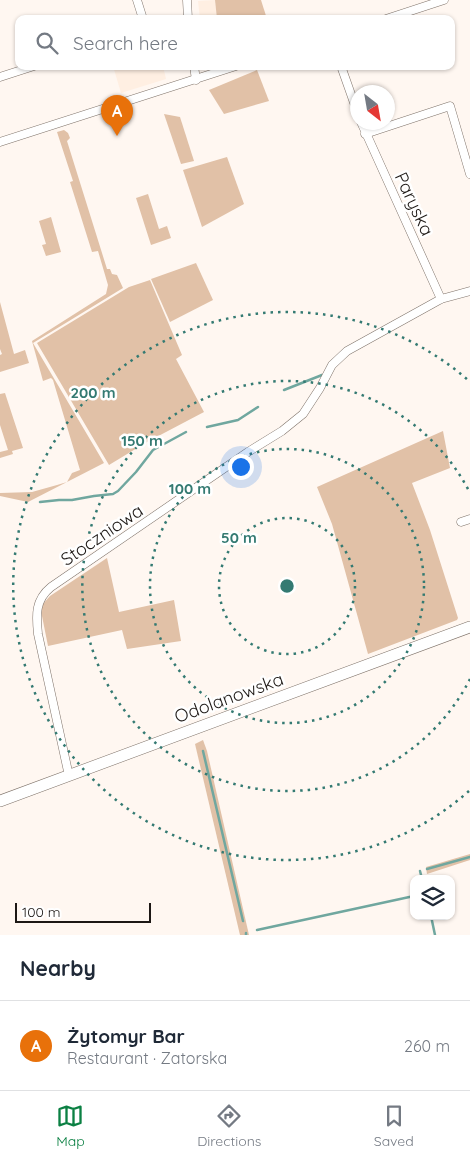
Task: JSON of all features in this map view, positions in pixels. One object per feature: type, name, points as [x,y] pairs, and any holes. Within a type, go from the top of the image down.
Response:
[{"type":"street","points":[[137,0],[142,15]]},
{"type":"street","points":[[187,0],[187,15]]},
{"type":"street","points":[[398,15],[444,0]]},
{"type":"street","points":[[0,77],[22,70]]},
{"type":"street","points":[[195,70],[196,80]]},
{"type":"street","points":[[0,142],[225,70]]},
{"type":"street","points":[[342,70],[350,93]]},
{"type":"street","points":[[365,134],[450,106],[470,174]]},
{"type":"street","name":"Paryska","points":[[364,130],[441,299]]},
{"type":"street","name":"Stoczniowa","points":[[68,776],[38,630],[36,615],[38,602],[41,597],[59,582],[242,456],[282,431],[303,414],[332,365],[347,351],[441,299],[470,291]]},
{"type":"street","points":[[461,522],[470,519]]},
{"type":"street","name":"Odolanowska","points":[[0,801],[470,627]]},
{"type":"shaded area","points":[[215,0],[217,15],[200,15],[198,1]]},
{"type":"shaded area","points":[[215,0],[261,0],[266,15],[217,15]]},
{"type":"shaded area","points":[[114,70],[164,70],[166,79],[121,93]]},
{"type":"shaded area","points":[[257,70],[269,101],[224,114],[209,90]]},
{"type":"shaded area","points":[[164,114],[180,117],[194,161],[181,164]]},
{"type":"shaded area","points":[[64,130],[70,138],[67,141],[107,269],[110,269],[112,274],[117,275],[123,288],[33,343],[104,463],[67,482],[72,473],[80,470],[53,380],[51,378],[43,381],[32,341],[106,294],[108,285],[98,251],[92,252],[70,182],[73,181],[57,132]]},
{"type":"shaded area","points":[[227,157],[244,204],[202,227],[183,170]]},
{"type":"shaded area","points":[[148,194],[159,229],[167,226],[171,238],[151,245],[136,198]]},
{"type":"shaded area","points":[[51,217],[61,252],[46,256],[42,245],[46,244],[39,221]]},
{"type":"shaded area","points":[[196,263],[213,300],[170,322],[151,279]]},
{"type":"shaded area","points":[[150,280],[182,355],[176,359],[204,412],[147,442],[109,465],[37,343],[129,287]]},
{"type":"shaded area","points":[[0,302],[14,354],[25,350],[29,363],[0,372],[0,355],[2,354],[0,349]]},
{"type":"shaded area","points":[[5,393],[23,448],[12,451],[13,454],[0,458],[0,452],[8,450],[0,425],[0,394]]},
{"type":"shaded area","points":[[443,431],[450,468],[412,483],[430,530],[458,618],[368,654],[332,524],[317,487]]},
{"type":"shaded area","points":[[67,482],[28,502],[0,496],[0,493],[32,492]]},
{"type":"shaded area","points":[[107,558],[119,612],[174,600],[181,641],[127,649],[122,630],[48,646],[41,611],[43,604],[50,596]]},
{"type":"shaded area","points":[[203,740],[249,935],[240,935],[195,744]]},
{"type":"shaded area","points":[[470,854],[470,860],[427,874],[426,867]]},
{"type":"waterway","points":[[284,390],[322,375]]},
{"type":"waterway","points":[[207,427],[238,420],[258,407]]},
{"type":"waterway","points":[[40,502],[113,494],[136,472],[153,450],[186,432]]},
{"type":"waterway","points":[[203,751],[243,921]]},
{"type":"waterway","points":[[427,869],[470,857]]},
{"type":"waterway","points":[[420,871],[421,875]]},
{"type":"waterway","points":[[257,930],[410,897]]},
{"type":"waterway","points":[[432,920],[435,935]]},
{"type":"place","name":"Żytomyr Bar","points":[[117,136]]}]
